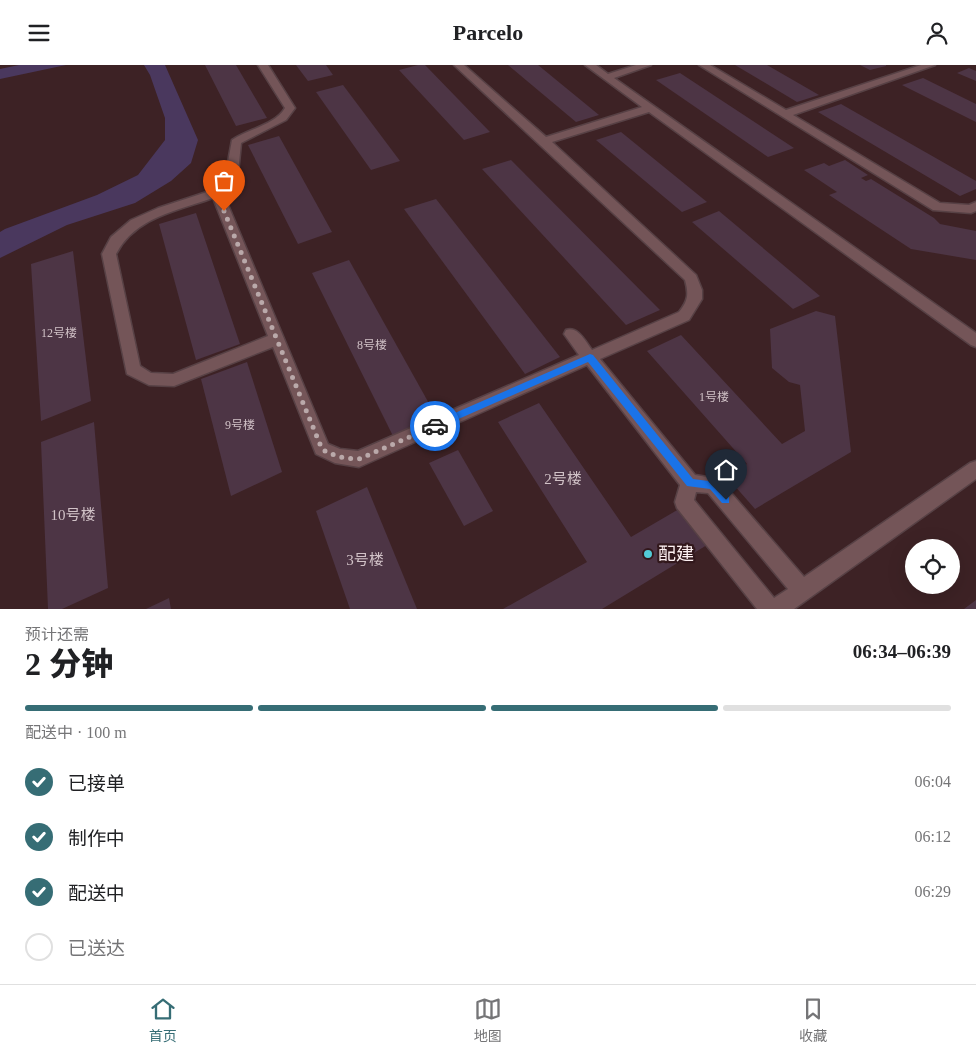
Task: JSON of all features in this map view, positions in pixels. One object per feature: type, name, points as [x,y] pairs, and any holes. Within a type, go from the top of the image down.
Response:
[{"type":"street","points":[[263,65],[290,108],[289,113],[282,119],[245,135],[236,142],[232,173],[217,193],[144,219],[127,229],[116,239],[109,254],[133,370],[149,379],[174,380],[277,339]]},
{"type":"street","points":[[217,193],[322,449],[344,458],[359,459],[684,316],[694,304],[696,292],[691,278],[544,141],[459,65]]},
{"type":"street","points":[[590,65],[976,341]]},
{"type":"street","points":[[607,77],[646,65]]},
{"type":"street","points":[[704,65],[937,207],[971,209],[976,206]]},
{"type":"street","points":[[785,114],[930,65]]},
{"type":"street","points":[[544,141],[650,108]]},
{"type":"street","points":[[571,334],[690,483],[713,485],[803,591]]},
{"type":"street","points":[[776,609],[976,469]]},
{"type":"street","points":[[690,483],[684,502],[770,609]]},
{"type":"shaded area","points":[[19,65],[66,65],[0,79],[0,69]]},
{"type":"shaded area","points":[[144,65],[165,65],[198,140],[191,163],[171,181],[135,203],[67,225],[0,258],[0,232],[97,195],[138,175],[165,140],[165,118],[150,75]]},
{"type":"building","points":[[205,65],[236,65],[267,118],[236,126]]},
{"type":"building","points":[[296,65],[326,65],[333,75],[308,81]]},
{"type":"building","points":[[425,65],[490,132],[464,140],[399,70]]},
{"type":"building","points":[[508,65],[538,65],[599,115],[576,122]]},
{"type":"building","points":[[735,65],[767,65],[819,95],[797,102]]},
{"type":"building","points":[[860,65],[886,65],[886,66],[870,70]]},
{"type":"building","points":[[969,68],[976,71],[976,81],[957,73]]},
{"type":"building","points":[[680,73],[794,148],[768,157],[656,80]]},
{"type":"building","points":[[923,78],[976,104],[976,122],[902,85]]},
{"type":"building","points":[[343,85],[400,161],[371,170],[316,92]]},
{"type":"building","points":[[841,104],[976,181],[976,189],[960,196],[818,112]]},
{"type":"building","points":[[621,132],[707,202],[682,212],[596,140]]},
{"type":"building","points":[[279,136],[332,232],[298,244],[248,145]]},
{"type":"building","points":[[511,160],[660,310],[626,325],[482,169]]},
{"type":"building","points":[[845,160],[868,175],[861,178],[866,181],[871,179],[934,218],[940,224],[976,231],[976,260],[911,249],[829,195],[837,192],[804,170],[824,163],[829,166]]},
{"type":"building","points":[[436,199],[560,357],[525,374],[404,209]]},
{"type":"building","points":[[719,211],[820,296],[793,309],[692,222]]},
{"type":"building","points":[[196,213],[240,344],[196,360],[159,224]]},
{"type":"building","points":[[73,251],[91,401],[41,421],[31,264]]},
{"type":"building","points":[[349,260],[436,416],[393,436],[312,273]]},
{"type":"building","points":[[816,311],[835,316],[851,452],[755,509],[726,476],[747,464],[647,351],[681,335],[782,444],[805,431],[800,385],[789,382],[772,368],[770,329]]},
{"type":"building","points":[[247,362],[282,472],[231,496],[201,379]]},
{"type":"building","points":[[539,403],[631,537],[679,509],[707,545],[602,609],[503,609],[587,562],[498,422]]},
{"type":"building","points":[[94,422],[108,588],[62,609],[48,609],[41,442]]},
{"type":"building","points":[[458,450],[493,511],[464,526],[429,463]]},
{"type":"building","points":[[367,487],[417,609],[350,609],[316,511]]},
{"type":"building","points":[[169,598],[171,609],[146,609]]},
{"type":"building","points":[[976,600],[976,609],[964,609]]},
{"type":"way so far","points":[[224,211],[322,449],[344,458],[359,459],[435,426]]},
{"type":"place","name":"配建","points":[[648,554]]},
{"type":"route","points":[[435,426],[590,357],[690,483],[713,485],[726,500]]}]
